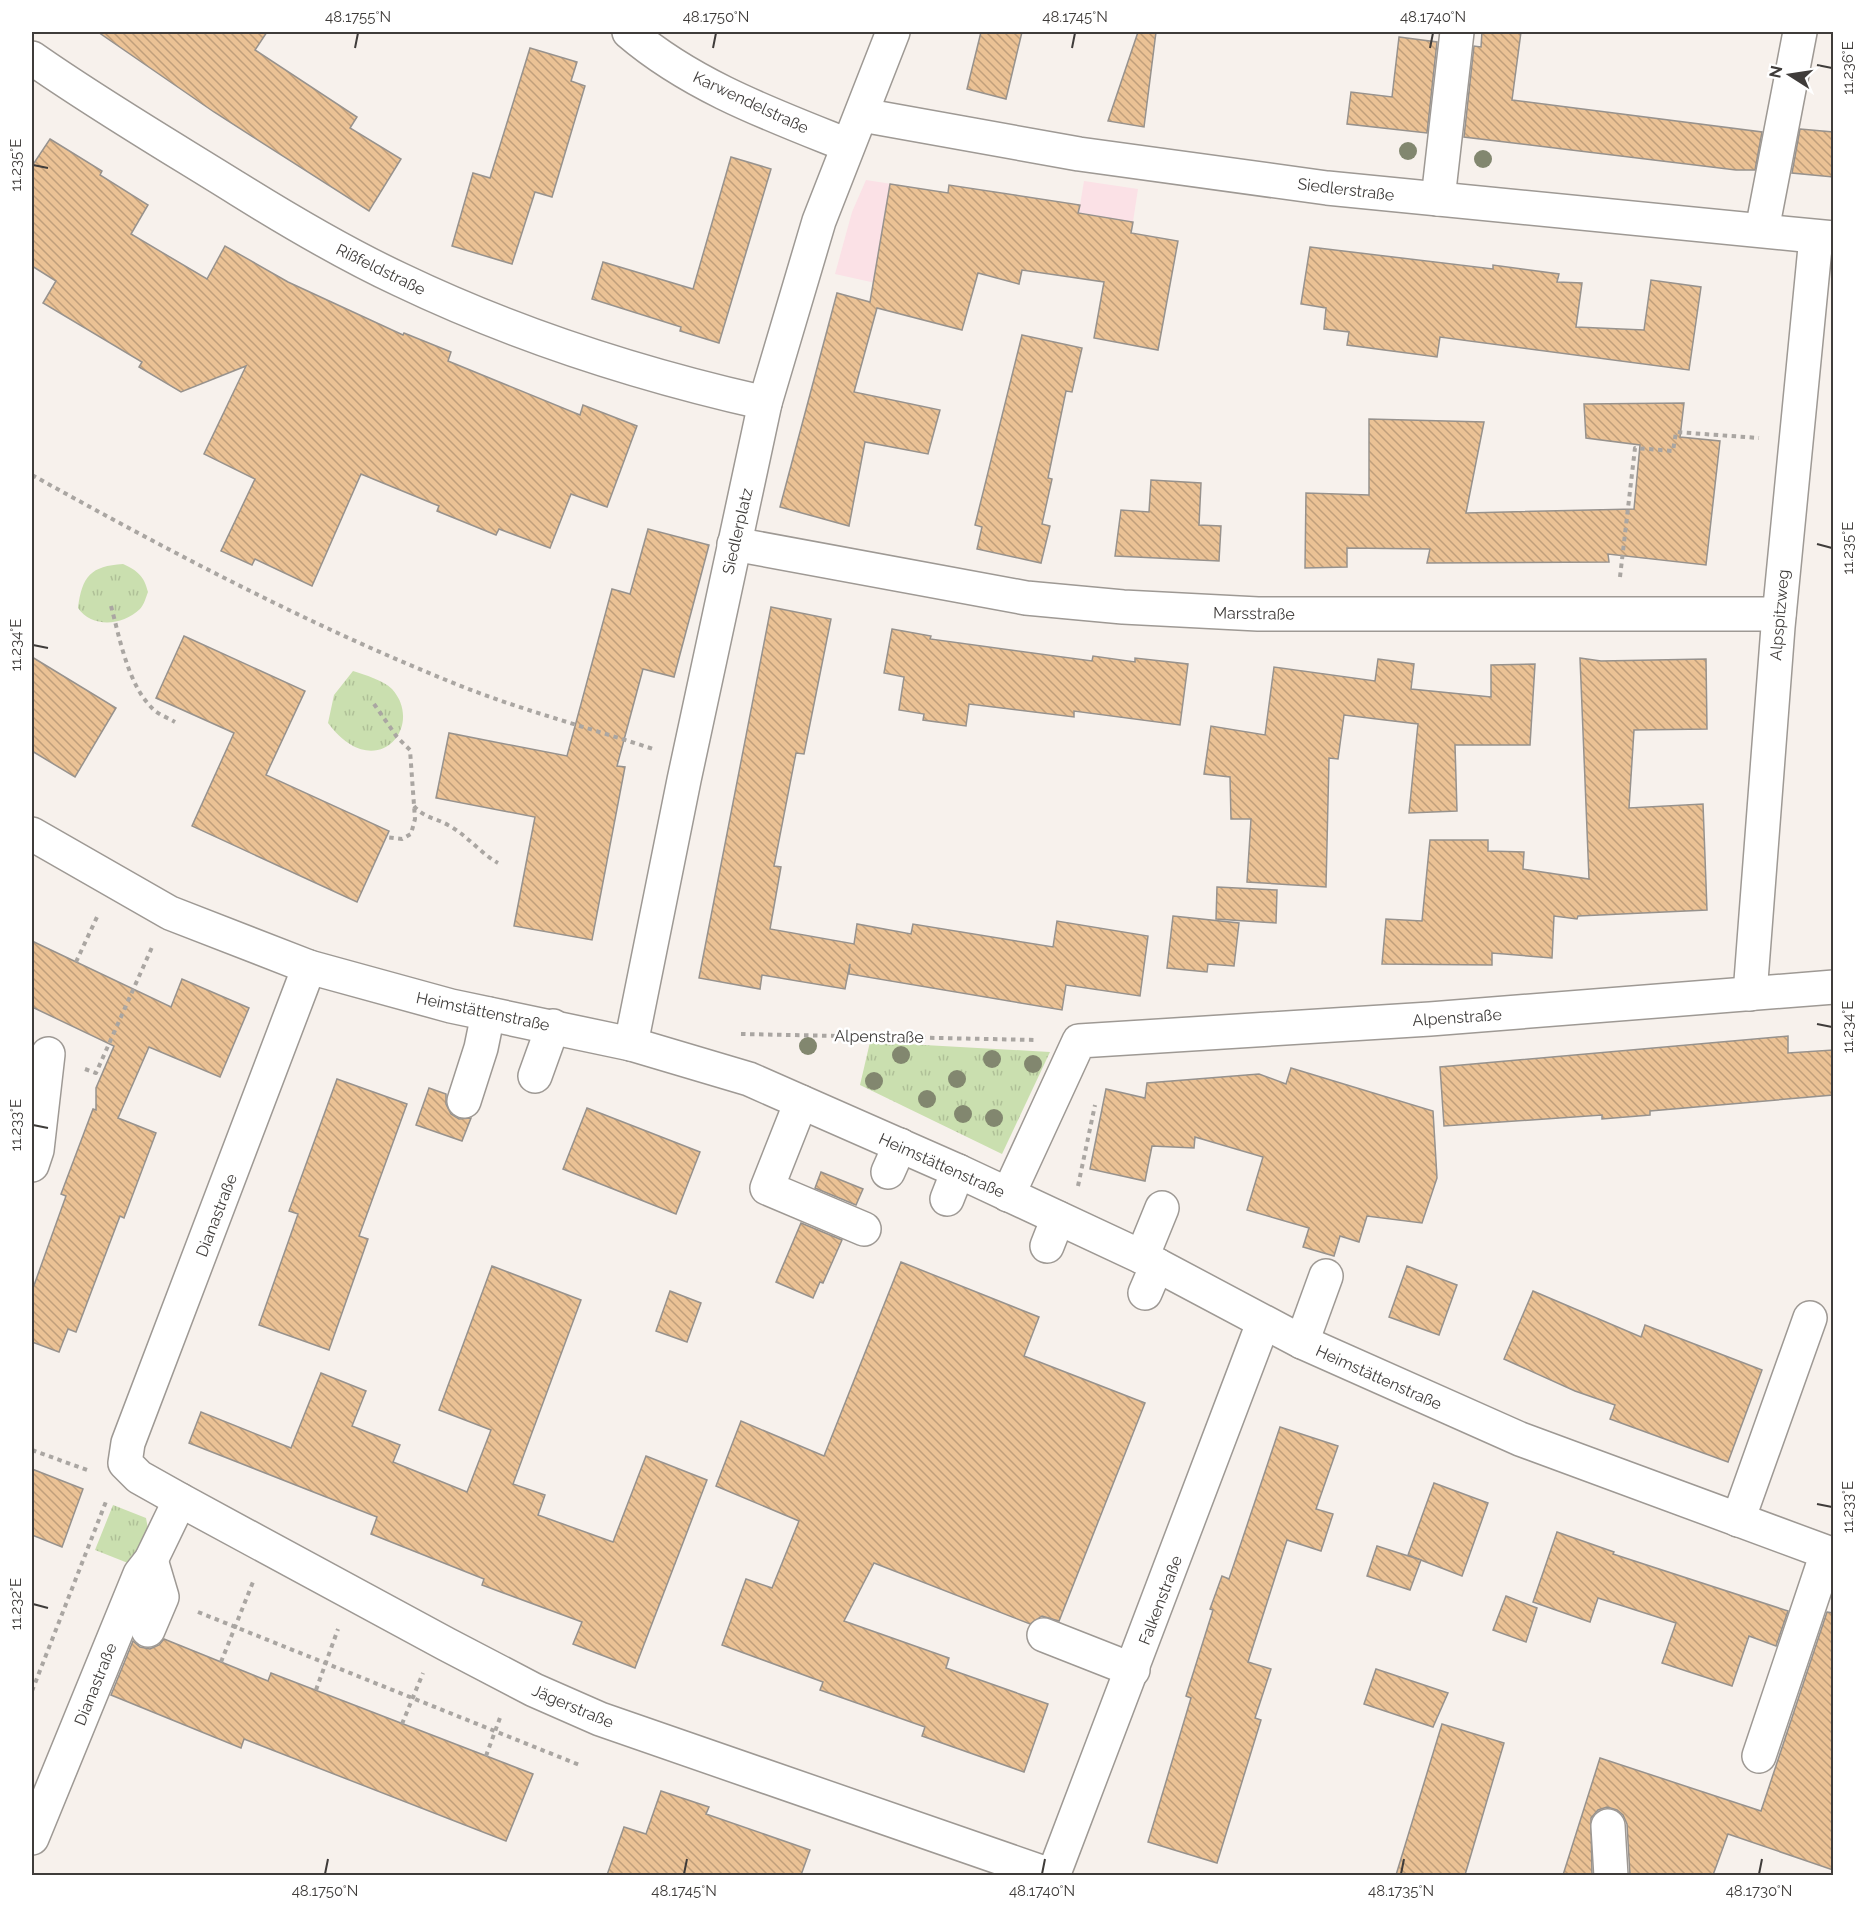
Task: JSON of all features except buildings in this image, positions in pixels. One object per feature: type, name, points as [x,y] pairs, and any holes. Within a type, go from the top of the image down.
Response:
[{"type":"street","name":"Karwendelstraße","points":[[629,32],[676,65],[724,93],[847,145]]},
{"type":"street","name":"Siedlerplatz","points":[[631,1044],[689,756],[765,403],[819,221],[893,32]]},
{"type":"street","points":[[1438,199],[1457,32]]},
{"type":"street","points":[[1762,230],[1800,32]]},
{"type":"street","name":"Rißfeldstraße","points":[[32,58],[171,150],[322,239],[401,280],[503,324],[651,375],[765,403]]},
{"type":"street","name":"Siedlerstraße","points":[[862,115],[1079,154],[1328,188],[1824,237]]},
{"type":"street","name":"Alpspitzweg","points":[[1750,994],[1779,614],[1824,237]]},
{"type":"street","name":"Marsstraße","points":[[734,544],[1026,598],[1123,608],[1258,614],[1779,614]]},
{"type":"street","name":"Heimstättenstraße","points":[[32,834],[170,913],[309,968],[488,1014],[631,1044],[749,1079],[801,1102],[894,1159],[953,1185],[1008,1195],[1053,1232],[1148,1272],[1520,1439],[1830,1554]]},
{"type":"street","name":"Dianastraße","points":[[110,1468],[128,1443],[309,968]]},
{"type":"street","name":"Alpenstraße","points":[[1079,1041],[1430,1019],[1833,987]]},
{"type":"street","points":[[464,1101],[481,1048],[488,1014]]},
{"type":"street","points":[[535,1076],[553,1026]]},
{"type":"street","points":[[1008,1195],[1079,1041]]},
{"type":"street","points":[[32,1165],[37,1150],[48,1054]]},
{"type":"street","points":[[801,1102],[767,1188],[864,1229]]},
{"type":"street","points":[[1148,1272],[1162,1208]]},
{"type":"street","points":[[1302,1342],[1326,1276]]},
{"type":"street","points":[[1738,1520],[1810,1318]]},
{"type":"street","name":"Falkenstraße","points":[[1053,1875],[1133,1670],[1263,1323]]},
{"type":"street","name":"Jägerstraße","points":[[110,1468],[139,1477],[446,1644],[534,1690],[600,1719],[1053,1875]]},
{"type":"street","name":"Dianastraße","points":[[32,1838],[140,1574],[151,1560],[180,1500]]},
{"type":"street","points":[[1759,1756],[1830,1554]]},
{"type":"street","points":[[148,1630],[162,1597],[151,1560]]},
{"type":"street","points":[[1044,1635],[1133,1670]]},
{"type":"street","points":[[1608,1826],[1611,1875]]},
{"type":"path","points":[[1616,614],[1635,448],[1673,451],[1676,432],[1766,438]]},
{"type":"path","points":[[32,475],[174,554],[292,613],[448,681],[663,752],[689,756]]},
{"type":"path","points":[[111,606],[123,652],[144,696],[155,710],[175,722]]},
{"type":"path","points":[[374,704],[397,737],[410,750],[415,819],[411,834],[402,838],[386,837]]},
{"type":"path","points":[[414,806],[425,816],[446,823],[498,863]]},
{"type":"path","points":[[76,962],[100,910]]},
{"type":"path","points":[[48,1054],[96,1073],[155,941],[170,913]]},
{"type":"path","name":"Alpenstraße","points":[[688,1060],[718,1034],[1079,1041]]},
{"type":"path","points":[[1077,1190],[1096,1098]]},
{"type":"path","points":[[32,1450],[110,1468],[111,1490],[32,1691]]},
{"type":"path","points":[[221,1662],[255,1579]]},
{"type":"path","points":[[162,1597],[582,1766]]},
{"type":"path","points":[[316,1690],[340,1624]]},
{"type":"path","points":[[402,1724],[425,1669]]},
{"type":"path","points":[[486,1756],[503,1710]]},
{"type":"shaded area","points":[[866,180],[924,189],[907,290],[835,274],[852,212]]},
{"type":"shaded area","points":[[1084,181],[1138,189],[1127,261],[1072,253]]},
{"type":"green space","points":[[123,564],[136,572],[145,582],[148,592],[144,603],[133,615],[125,619],[99,622],[91,619],[78,608],[82,588],[86,581],[96,570]]},
{"type":"green space","points":[[353,671],[384,683],[392,689],[401,704],[403,719],[399,733],[390,744],[378,750],[363,750],[346,741],[328,723],[334,695]]},
{"type":"green space","points":[[870,1042],[1050,1052],[1002,1154],[860,1085]]},
{"type":"green space","points":[[113,1505],[146,1518],[148,1529],[133,1565],[95,1550]]}]
